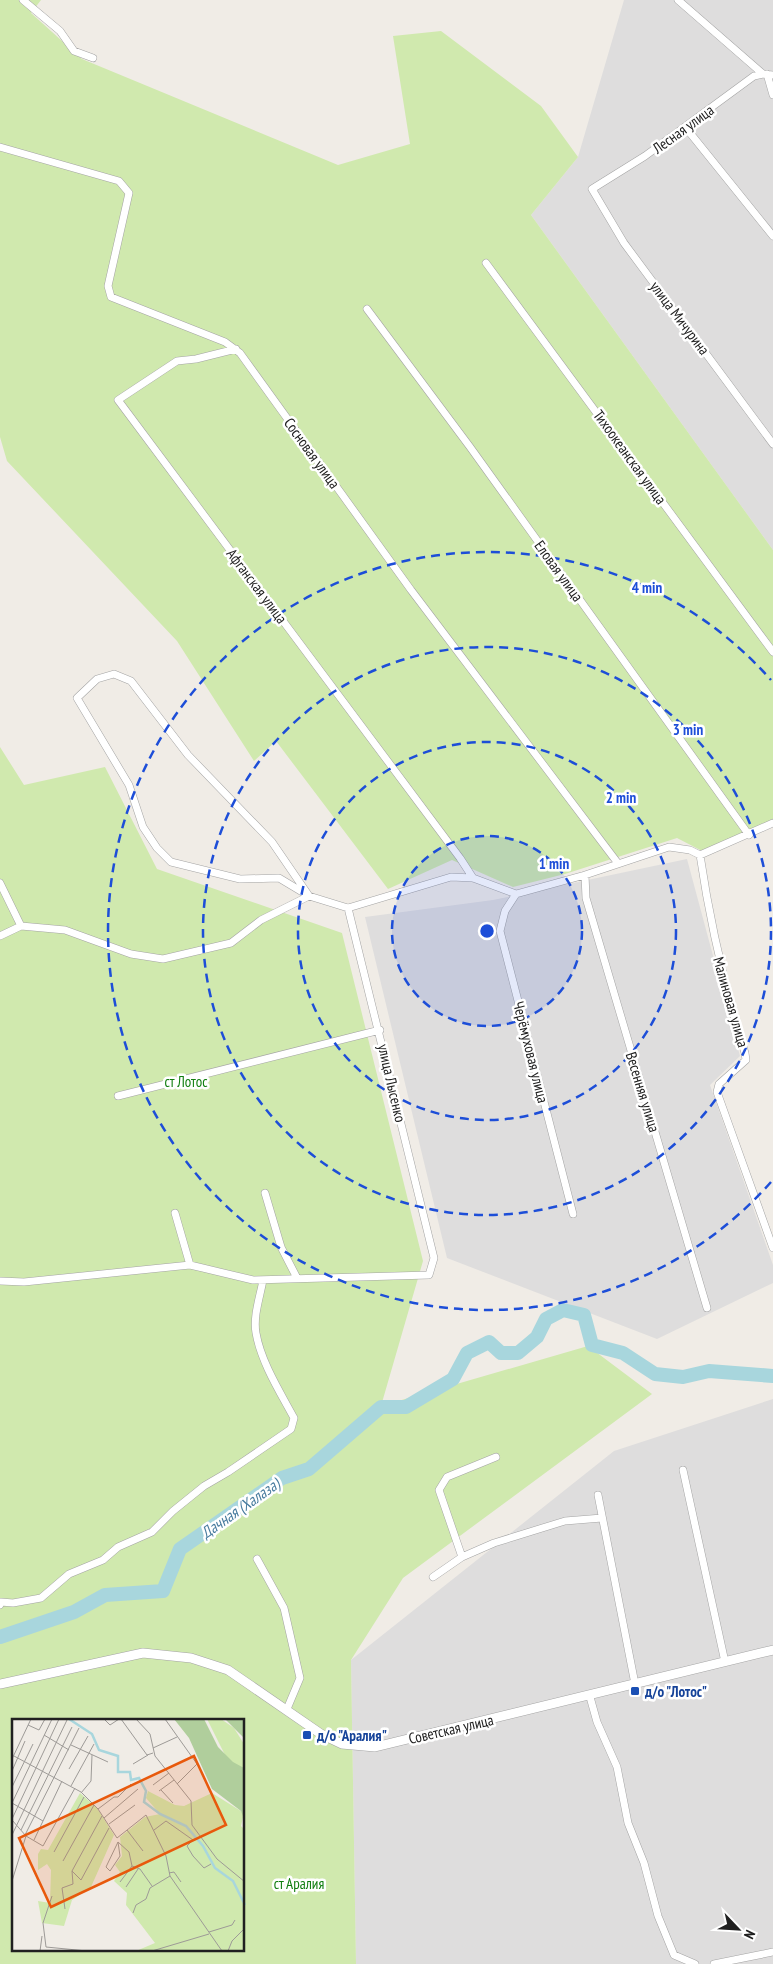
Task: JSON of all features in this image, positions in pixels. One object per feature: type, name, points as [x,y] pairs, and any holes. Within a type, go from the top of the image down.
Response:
[{"type":"street","points":[[23,0],[60,31],[74,51],[93,58]]},
{"type":"street","points":[[678,0],[768,74],[773,95]]},
{"type":"street","name":"Лесная улица","points":[[592,189],[686,128],[754,76],[768,74]]},
{"type":"street","points":[[686,128],[773,236]]},
{"type":"street","name":"Сосновая улица","points":[[0,147],[119,181],[129,193],[108,286],[111,296],[225,342],[236,349],[412,590],[617,862]]},
{"type":"street","name":"улица Мичурина","points":[[592,189],[624,243],[773,444]]},
{"type":"street","name":"Тихоокеанская улица","points":[[486,263],[773,652]]},
{"type":"street","name":"Еловая улица","points":[[367,309],[470,446],[749,835]]},
{"type":"street","name":"Афганская улица","points":[[236,349],[196,359],[177,360],[118,400],[473,878]]},
{"type":"street","points":[[309,896],[272,842],[188,755],[131,681],[114,674],[97,679],[77,698],[129,785],[143,827],[157,848],[171,862],[240,879],[279,878],[309,896],[348,908],[451,877],[473,878],[516,894],[669,847],[690,850],[700,855],[773,823]]},
{"type":"street","name":"Малиновая улица","points":[[700,855],[710,920],[720,966],[746,1060],[719,1084],[717,1092],[773,1248]]},
{"type":"street","name":"Весенняя улица","points":[[585,874],[586,898],[707,1308]]},
{"type":"street","points":[[0,883],[21,926]]},
{"type":"street","name":"Черёмуховая улица","points":[[516,894],[505,911],[500,931],[573,1214]]},
{"type":"street","points":[[0,936],[21,926],[65,930],[131,954],[163,959],[231,943],[261,920],[309,896]]},
{"type":"street","name":"улица Лысенко","points":[[0,1281],[24,1282],[190,1265],[253,1280],[429,1275],[432,1271],[434,1258],[380,1030],[348,908]]},
{"type":"street","points":[[118,1096],[380,1030]]},
{"type":"street","points":[[265,1193],[281,1247],[297,1278]]},
{"type":"street","points":[[175,1213],[190,1265]]},
{"type":"street","points":[[0,1603],[13,1603],[41,1598],[69,1574],[103,1560],[118,1547],[152,1532],[172,1511],[204,1486],[228,1472],[291,1428],[294,1418],[264,1357],[256,1333],[256,1319],[263,1280]]},
{"type":"street","points":[[462,1557],[439,1490],[447,1477],[496,1456]]},
{"type":"street","points":[[683,1470],[725,1662]]},
{"type":"street","points":[[598,1495],[635,1684]]},
{"type":"street","points":[[433,1577],[462,1557],[494,1544],[564,1521],[602,1518]]},
{"type":"street","points":[[257,1558],[284,1608],[300,1678],[287,1709]]},
{"type":"street","name":"Советская улица","points":[[0,1684],[143,1653],[192,1658],[228,1670],[321,1734],[342,1744],[375,1747],[773,1650]]},
{"type":"street","points":[[590,1696],[597,1722],[617,1767],[628,1823],[644,1863],[658,1916],[674,1955],[695,1964]]},
{"type":"street","points":[[714,1964],[773,1952]]},
{"type":"shaded area","points":[[624,0],[773,0],[773,550],[531,215],[578,157]]},
{"type":"shaded area","points":[[687,859],[740,1056],[710,1085],[773,1265],[773,1283],[657,1339],[447,1258],[365,917],[493,900]]},
{"type":"shaded area","points":[[773,1399],[773,1964],[356,1964],[351,1660],[614,1451]]},
{"type":"green space","points":[[0,0],[41,0],[31,13],[82,59],[338,165],[410,144],[393,36],[441,31],[541,106],[578,157],[531,215],[773,550],[773,821],[706,853],[677,838],[565,874],[513,887],[452,860],[388,889],[276,741],[254,761],[177,641],[7,461],[0,437]]},
{"type":"green space","points":[[0,747],[24,785],[105,767],[157,869],[342,933],[423,1261],[381,1406],[588,1346],[652,1394],[403,1578],[351,1660],[356,1964],[0,1964]]},
{"type":"waterway","name":"Дачная (Халаза)","points":[[0,1637],[74,1612],[105,1595],[163,1591],[180,1549],[282,1478],[309,1469],[381,1407],[406,1407],[453,1379],[467,1353],[489,1342],[501,1353],[518,1353],[537,1337],[546,1319],[563,1310],[584,1315],[592,1345],[623,1353],[655,1374],[683,1377],[709,1371],[773,1376]]},
{"type":"place","name":"д/о \"Лотос\"","points":[[635,1691]]},
{"type":"place","name":"д/о \"Аралия\"","points":[[307,1735]]},
{"type":"park label","name":"ст Лотос","points":[[186,1081]]},
{"type":"park label","name":"ст Аралия","points":[[299,1883]]}]
